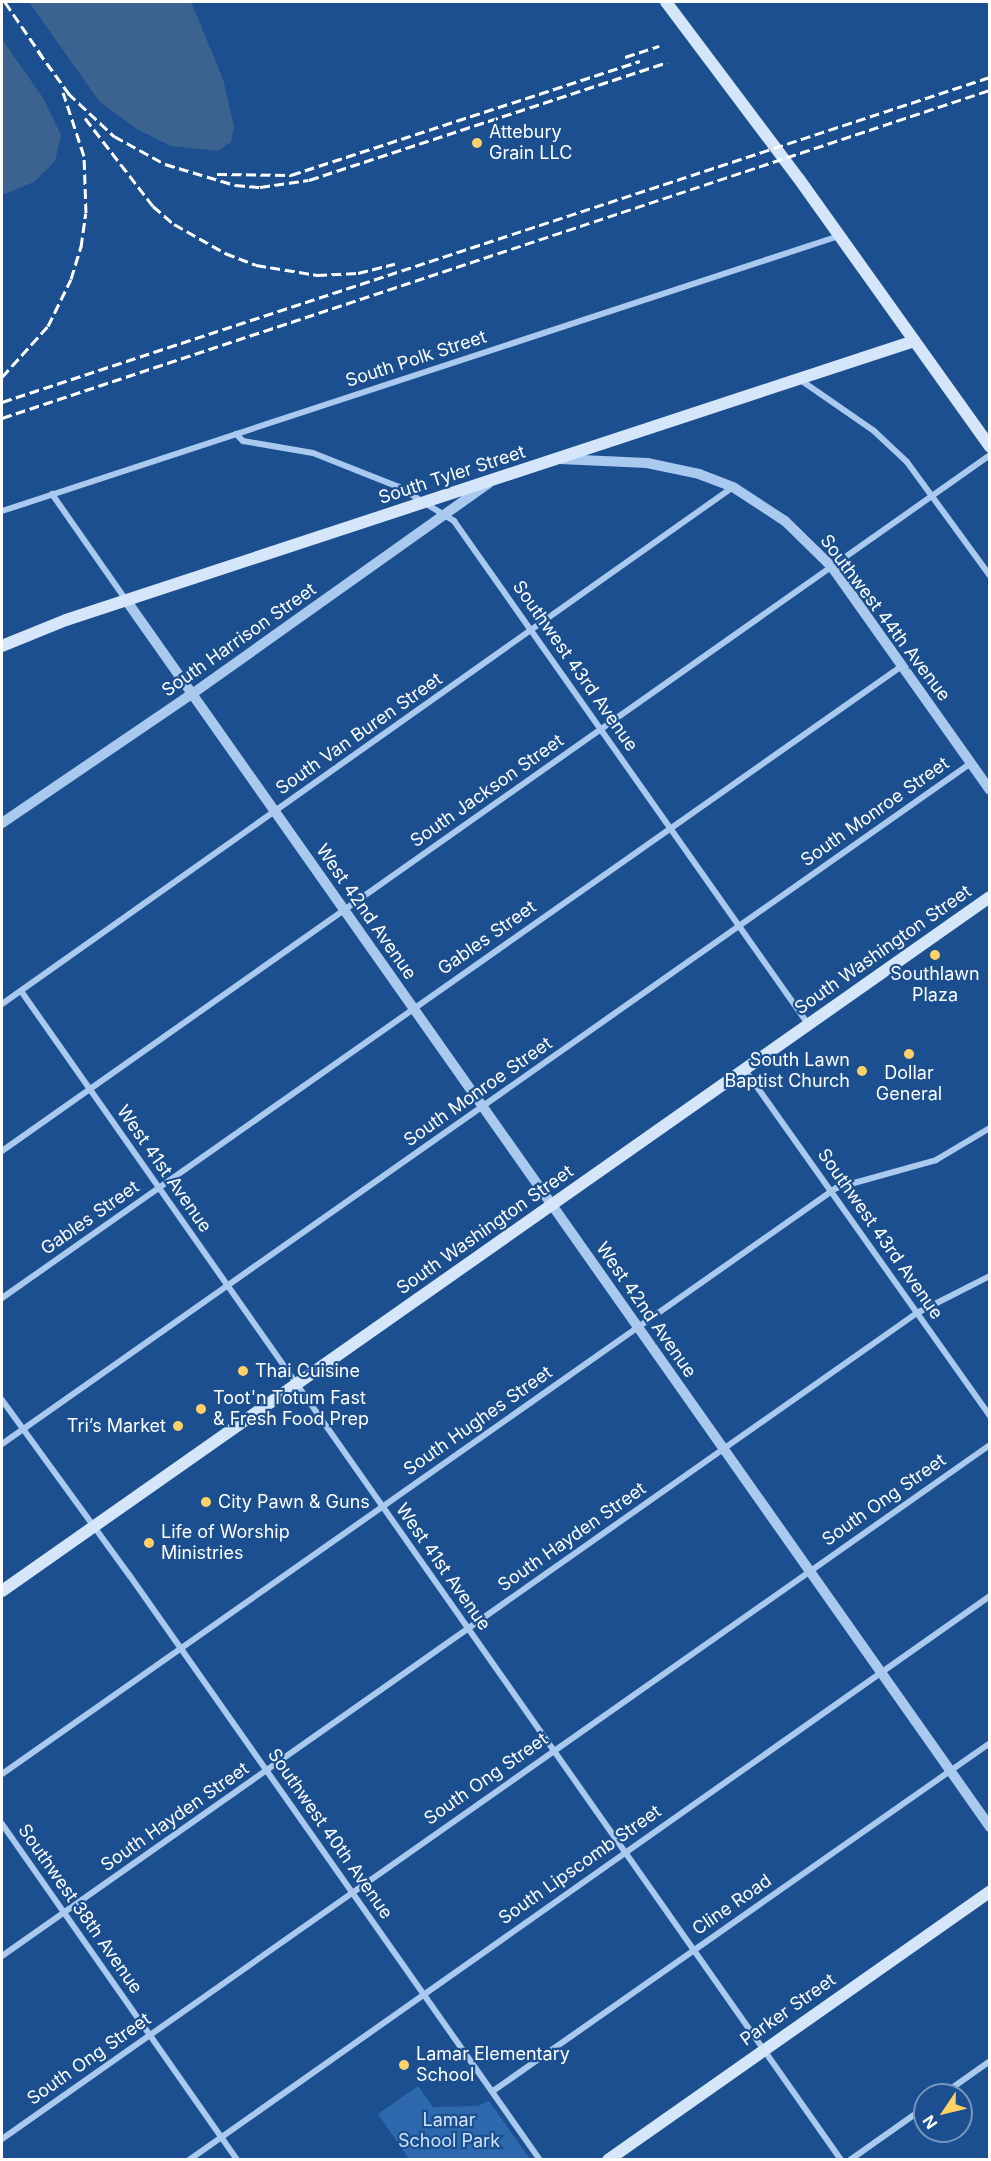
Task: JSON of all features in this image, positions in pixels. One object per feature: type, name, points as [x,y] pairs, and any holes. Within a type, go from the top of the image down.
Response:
[{"type":"main road","points":[[666,2],[840,235],[990,447]]},
{"type":"main road","name":"South Tyler Street","points":[[2,646],[32,632],[126,600],[915,341]]},
{"type":"main road","name":"South Washington Street","points":[[2,1591],[990,897]]},
{"type":"main road","name":"Parker Street","points":[[608,2160],[990,1892]]},
{"type":"street","name":"South Polk Street","points":[[2,511],[840,235]]},
{"type":"street","points":[[798,379],[874,431],[933,495],[990,576]]},
{"type":"street","name":"Southwest 43rd Avenue","points":[[236,434],[243,441],[313,453],[429,502],[446,514],[532,630],[808,1024]]},
{"type":"street","name":"South Jackson Street","points":[[2,1151],[990,455]]},
{"type":"street","name":"Southwest 44th Avenue","points":[[557,458],[674,467],[733,487],[785,520],[831,567],[990,790]]},
{"type":"street","name":"South Harrison Street","points":[[2,823],[192,694],[493,480]]},
{"type":"street","name":"South Van Buren Street","points":[[2,1004],[733,487]]},
{"type":"street","points":[[52,494],[126,600]]},
{"type":"street","name":"West 42nd Avenue","points":[[126,600],[990,1827]]},
{"type":"street","name":"Gables Street","points":[[2,1298],[902,666]]},
{"type":"street","name":"South Monroe Street","points":[[2,1444],[970,763]]},
{"type":"street","name":"West 41st Avenue","points":[[21,991],[841,2160]]},
{"type":"street","name":"Southwest 43rd Avenue","points":[[745,1069],[990,1416]]},
{"type":"street","name":"South Hughes Street","points":[[2,1774],[831,1191],[851,1182],[936,1160],[990,1128]]},
{"type":"street","name":"South Hayden Street","points":[[2,1956],[917,1313],[990,1276]]},
{"type":"street","name":"Southwest 40th Avenue","points":[[2,1400],[181,1648],[540,2160]]},
{"type":"street","name":"South Ong Street","points":[[2,2139],[990,1445]]},
{"type":"street","name":"South Lipscomb Street","points":[[189,2160],[990,1596]]},
{"type":"street","name":"Cline Road","points":[[493,2091],[990,1743]]},
{"type":"street","name":"Southwest 38th Avenue","points":[[2,1824],[237,2160]]},
{"type":"street","points":[[959,2083],[990,2061]]},
{"type":"street","points":[[850,2160],[913,2115]]},
{"type":"green space","name":"Lamar School Park","points":[[418,2086],[433,2107],[478,2106],[489,2101],[530,2159],[409,2159],[378,2114]]},
{"type":"shaded area","points":[[29,2],[191,2],[223,79],[234,126],[231,142],[218,151],[171,146],[135,128],[99,101]]},
{"type":"shaded area","points":[[2,39],[43,98],[61,135],[55,161],[34,182],[2,195]]},
{"type":"railway","points":[[5,2],[42,56]]},
{"type":"railway","points":[[625,57],[659,46]]},
{"type":"railway","points":[[38,51],[72,98]]},
{"type":"railway","points":[[217,174],[291,175],[640,61]]},
{"type":"railway","points":[[68,93],[114,136],[165,164],[235,185],[260,187],[309,180],[667,62]]},
{"type":"railway","points":[[2,402],[990,77]]},
{"type":"railway","points":[[2,418],[990,90]]},
{"type":"railway","points":[[2,377],[48,326],[71,279],[81,247],[86,213],[84,156],[63,92]]},
{"type":"railway","points":[[85,118],[153,206],[174,224],[225,253],[256,265],[317,275],[358,273],[395,264]]},
{"type":"place","name":"Attebury Grain LLC","points":[[477,143]]},
{"type":"place","name":"Southlawn Plaza","points":[[935,955]]},
{"type":"place","name":"Dollar General","points":[[909,1054]]},
{"type":"place","name":"South Lawn Baptist Church","points":[[862,1071]]},
{"type":"place","name":"Thai Cuisine","points":[[243,1371]]},
{"type":"place","name":"Toot'n Totum Fast & Fresh Food Prep","points":[[201,1409]]},
{"type":"place","name":"Tri’s Market","points":[[178,1426]]},
{"type":"place","name":"City Pawn & Guns","points":[[206,1502]]},
{"type":"place","name":"Life of Worship Ministries","points":[[149,1543]]},
{"type":"place","name":"Lamar Elementary School","points":[[404,2065]]}]
